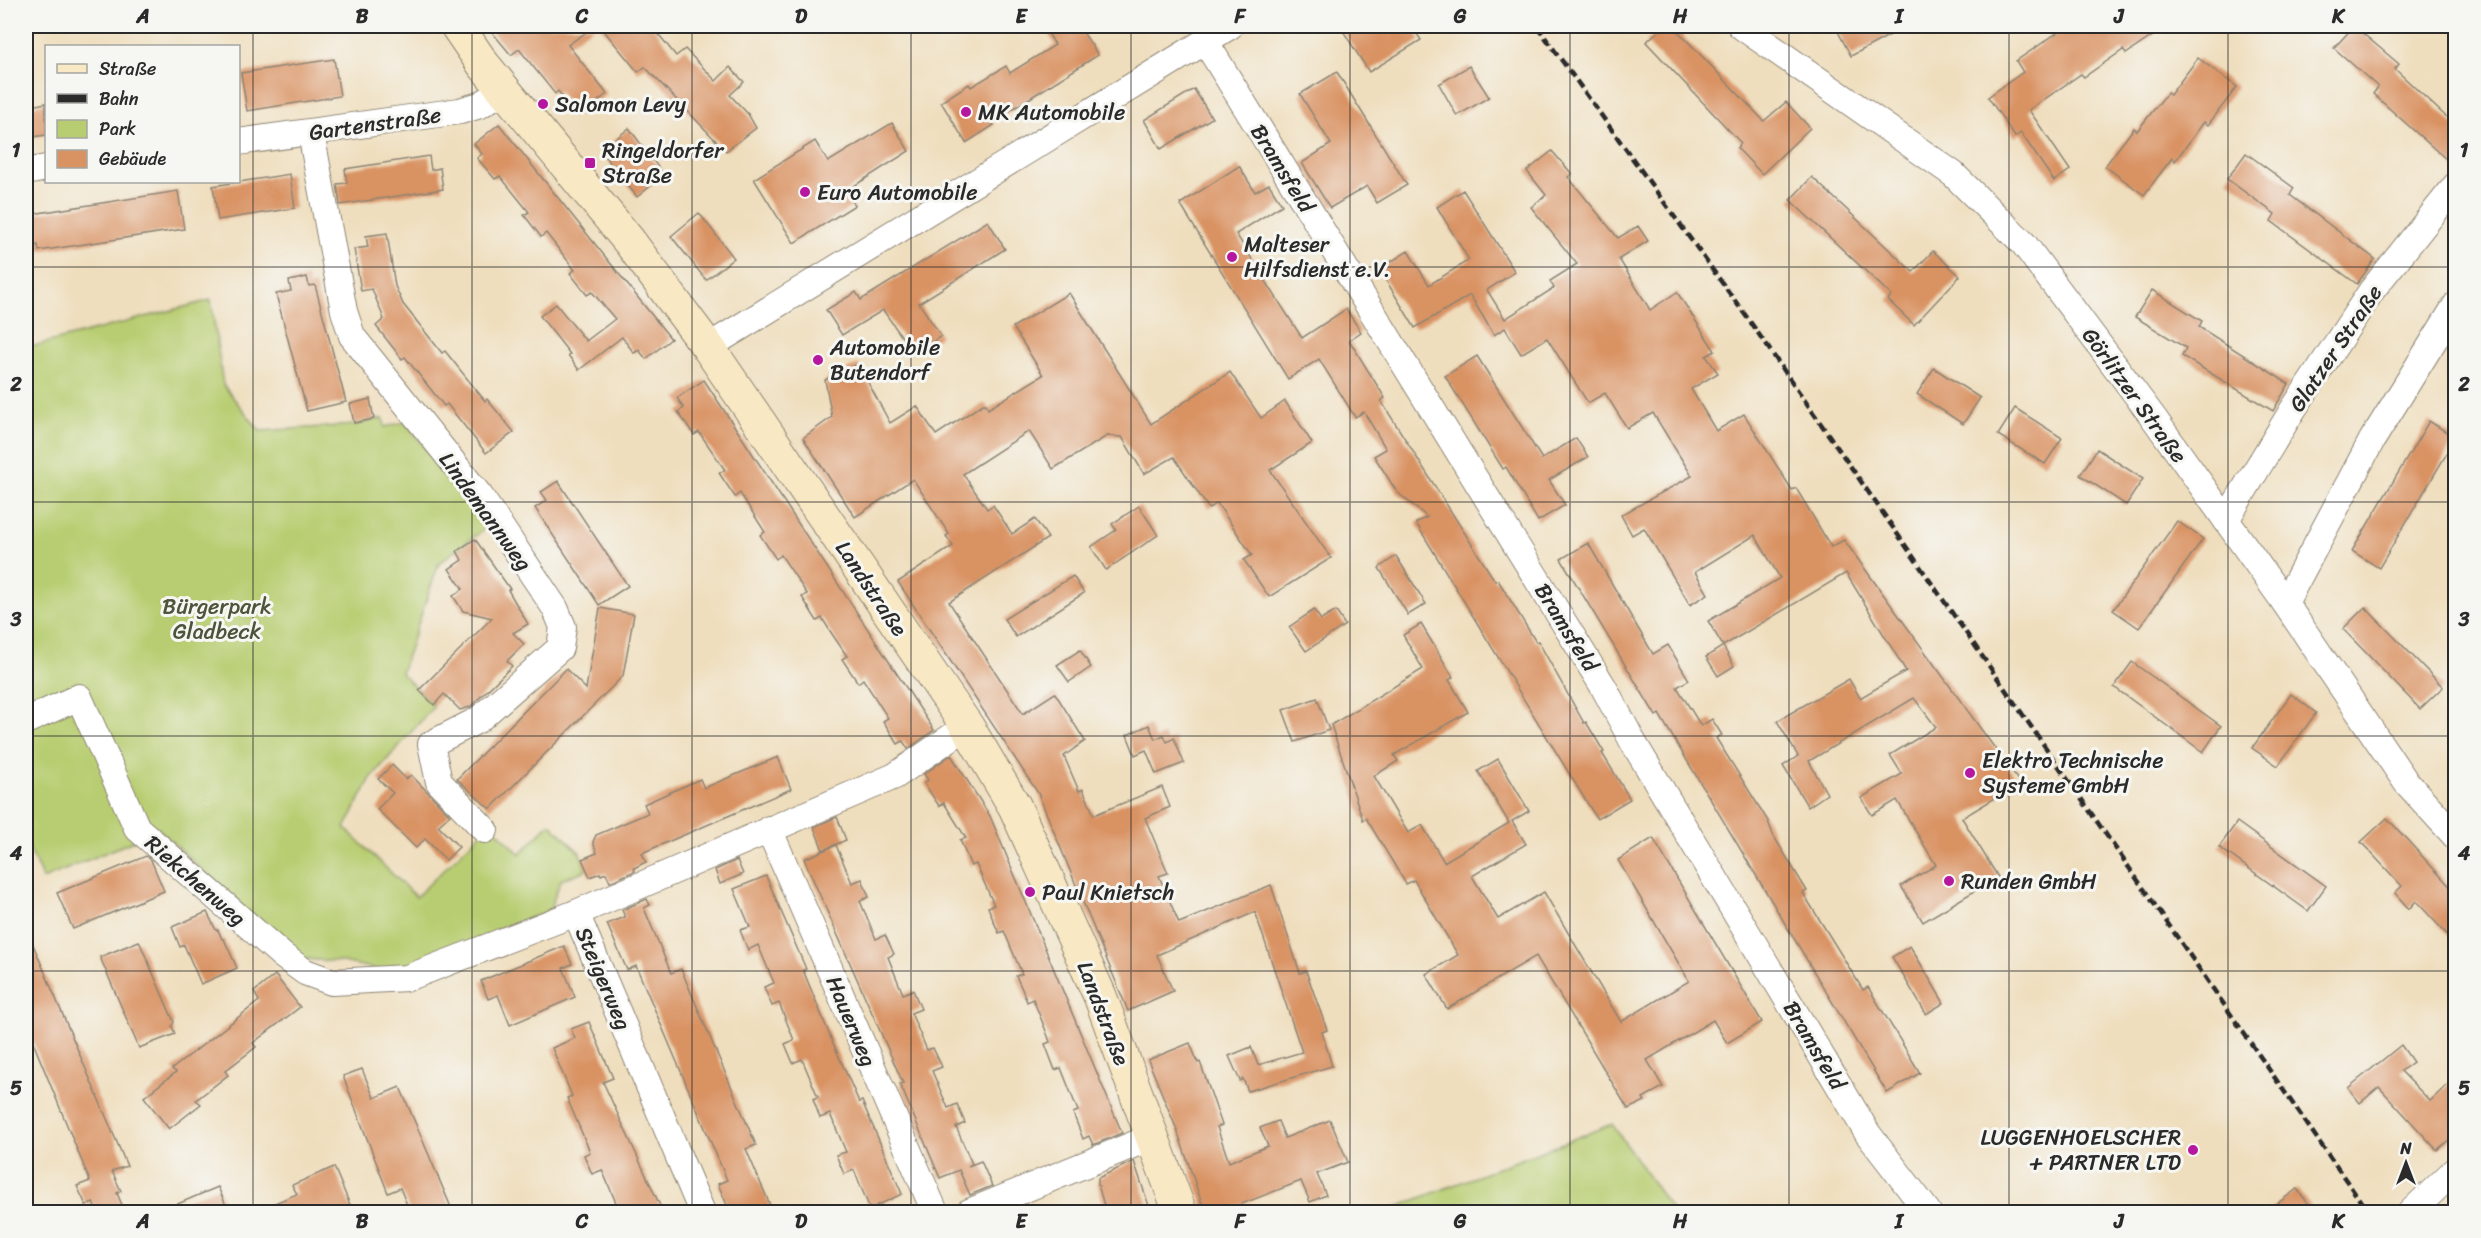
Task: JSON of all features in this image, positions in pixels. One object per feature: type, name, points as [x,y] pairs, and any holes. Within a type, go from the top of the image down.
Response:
[{"type":"street","name":"Landstraße","points":[[457,26],[483,64],[506,89],[629,242],[708,347],[967,726],[1015,807],[1049,879],[1100,996],[1180,1212]]},
{"type":"street","points":[[708,347],[1230,26]]},
{"type":"street","name":"Görlitzer Straße","points":[[1757,30],[1953,174],[2024,244],[2285,603],[2406,782],[2456,837]]},
{"type":"street","name":"Bramsfeld","points":[[1205,41],[1603,686],[1637,748],[1868,1134],[1928,1212]]},
{"type":"street","name":"Gartenstraße","points":[[240,142],[460,111],[480,105],[506,89]]},
{"type":"street","name":"Lindemannweg","points":[[311,133],[344,311],[352,336],[480,496],[555,608],[563,627],[560,648],[478,720],[431,744],[439,782],[485,830]]},
{"type":"street","points":[[26,172],[45,168]]},
{"type":"street","name":"Glatzer Straße","points":[[2226,520],[2292,411],[2372,290],[2456,185]]},
{"type":"street","points":[[2285,603],[2372,440],[2456,305]]},
{"type":"street","name":"Riekchenweg","points":[[26,721],[79,698],[137,828],[283,956],[305,972],[332,982]]},
{"type":"street","points":[[576,913],[895,776],[967,726]]},
{"type":"street","name":"Hauerweg","points":[[769,829],[935,1212]]},
{"type":"street","name":"Steigerweg","points":[[332,982],[407,978],[576,913],[702,1212]]},
{"type":"street","points":[[969,1212],[1152,1137]]},
{"type":"street","points":[[2411,1212],[2456,1169]]},
{"type":"green space","name":"Bürgerpark Gladbeck","points":[[211,300],[223,385],[260,431],[355,425],[383,418],[385,427],[405,422],[487,527],[439,563],[401,673],[434,706],[371,778],[345,828],[416,897],[490,824],[520,854],[550,823],[580,853],[586,870],[561,880],[549,911],[398,974],[343,962],[305,959],[292,953],[156,827],[138,839],[43,879],[26,842],[26,348]]},
{"type":"green space","points":[[1612,1124],[1673,1212],[1384,1212]]},
{"type":"building","points":[[487,26],[595,26],[568,45],[607,94],[579,116],[558,91],[555,94],[519,49],[511,55]]},
{"type":"building","points":[[600,26],[652,26],[676,56],[685,49],[716,81],[730,67],[744,82],[730,95],[748,114],[756,128],[726,151],[645,67],[638,72]]},
{"type":"building","points":[[1044,26],[1079,26],[1098,55],[992,122],[994,125],[966,143],[941,102],[969,84],[971,87],[1006,66],[1010,73],[1055,45]]},
{"type":"building","points":[[1340,26],[1412,26],[1421,40],[1369,72]]},
{"type":"building","points":[[1664,26],[1673,26],[1764,121],[1786,102],[1810,128],[1762,174],[1737,148],[1741,143],[1646,42]]},
{"type":"building","points":[[1835,26],[1907,26],[1851,56]]},
{"type":"building","points":[[2067,26],[2167,26],[2126,54],[2123,50],[2084,77],[2081,74],[2029,110],[2070,170],[2054,181],[2021,133],[2015,137],[1988,97],[2023,72],[2016,61]]},
{"type":"building","points":[[2354,26],[2399,64],[2395,69],[2456,126],[2456,168],[2373,94],[2378,87],[2334,48]]},
{"type":"building","points":[[2198,58],[2237,87],[2208,125],[2204,122],[2175,161],[2172,158],[2144,195],[2105,166],[2134,128],[2137,131],[2167,93],[2170,95]]},
{"type":"building","points":[[334,59],[340,96],[247,111],[241,73]]},
{"type":"building","points":[[1469,66],[1489,97],[1457,116],[1439,84]]},
{"type":"building","points":[[1337,72],[1407,185],[1377,203],[1367,186],[1330,208],[1302,163],[1331,144],[1300,94]]},
{"type":"building","points":[[1194,89],[1212,118],[1161,149],[1144,120]]},
{"type":"building","points":[[45,103],[45,135],[26,138],[26,107]]},
{"type":"building","name":"Euro Automobile","points":[[892,123],[909,151],[846,191],[855,205],[794,243],[754,179],[815,141],[828,162]]},
{"type":"building","points":[[499,124],[671,339],[646,359],[639,350],[634,353],[622,337],[579,370],[568,355],[570,354],[540,316],[556,304],[586,341],[615,319],[592,292],[587,295],[570,273],[575,270],[546,233],[541,237],[524,215],[529,212],[500,176],[495,179],[477,158],[482,154],[474,144]]},
{"type":"building","points":[[629,128],[664,175],[637,197],[601,151]]},
{"type":"building","points":[[1552,151],[1572,174],[1568,177],[1618,238],[1638,226],[1648,241],[1619,259],[1650,310],[1677,292],[1715,351],[1706,356],[1718,373],[1691,389],[1716,431],[1744,414],[1792,490],[1796,488],[1831,547],[1844,540],[2020,783],[1962,818],[1998,877],[1923,922],[1901,886],[1936,865],[1897,800],[1872,815],[1861,798],[1902,774],[1890,755],[1936,727],[1914,698],[1809,761],[1827,794],[1808,807],[1783,766],[1798,756],[1777,721],[1849,679],[1860,698],[1906,671],[1846,573],[1723,646],[1708,621],[1780,578],[1755,535],[1695,572],[1708,594],[1690,605],[1644,528],[1632,535],[1621,515],[1692,476],[1653,413],[1627,428],[1605,393],[1588,403],[1547,338],[1521,354],[1505,328],[1494,335],[1470,295],[1415,328],[1379,269],[1408,251],[1429,285],[1469,260],[1437,207],[1463,190],[1515,272],[1487,290],[1505,319],[1554,288],[1550,281],[1577,264],[1531,207],[1546,195],[1527,171]]},
{"type":"building","points":[[2246,153],[2294,188],[2290,195],[2375,259],[2357,284],[2271,221],[2275,214],[2227,179]]},
{"type":"building","points":[[429,156],[431,170],[440,168],[443,189],[340,205],[337,184],[347,183],[345,169]]},
{"type":"building","points":[[1239,166],[1255,192],[1269,184],[1282,205],[1236,234],[1302,338],[1346,309],[1361,332],[1349,340],[1385,398],[1381,401],[1495,581],[1498,580],[1536,642],[1538,641],[1630,799],[1597,819],[1416,523],[1427,517],[1397,492],[1374,456],[1386,449],[1364,412],[1355,417],[1319,359],[1288,379],[1180,204]]},
{"type":"building","points":[[290,174],[295,208],[218,220],[213,186]]},
{"type":"building","points":[[1812,177],[1913,272],[1933,251],[1960,276],[1914,325],[1888,300],[1891,295],[1790,200]]},
{"type":"building","points":[[178,191],[184,229],[39,251],[38,245],[26,247],[26,215]]},
{"type":"building","points":[[699,213],[734,258],[706,280],[671,236]]},
{"type":"building","points":[[988,221],[1005,249],[919,303],[941,336],[914,354],[883,310],[842,335],[826,310],[856,292],[861,300]]},
{"type":"building","points":[[387,233],[395,286],[403,304],[442,353],[445,351],[485,401],[487,399],[514,432],[486,453],[447,404],[444,406],[405,357],[402,359],[376,326],[384,319],[372,289],[361,291],[354,249],[368,247],[366,236]]},
{"type":"building","points":[[307,277],[309,286],[315,285],[346,402],[307,411],[276,294],[291,291],[289,281]]},
{"type":"building","points":[[2152,290],[2202,321],[2199,327],[2289,384],[2273,411],[2182,356],[2186,348],[2135,317]]},
{"type":"building","points":[[1069,293],[1151,424],[1230,372],[1261,418],[1285,401],[1312,443],[1270,470],[1331,558],[1269,597],[1244,560],[1252,555],[1217,503],[1209,509],[1174,457],[1144,474],[1122,437],[1107,436],[1053,469],[1029,431],[963,474],[987,509],[993,505],[1012,534],[1035,519],[1048,538],[949,602],[1023,714],[1055,693],[1085,741],[1064,756],[1079,791],[1083,789],[1094,815],[1162,787],[1170,807],[1145,818],[1168,873],[1159,876],[1179,923],[1271,885],[1300,973],[1306,971],[1327,1030],[1322,1032],[1332,1066],[1248,1091],[1243,1079],[1240,1081],[1229,1056],[1251,1047],[1258,1065],[1302,1052],[1255,912],[1157,955],[1173,991],[1128,1011],[1038,793],[898,582],[953,546],[946,536],[949,534],[913,479],[855,517],[803,438],[832,417],[825,380],[858,364],[890,423],[917,406],[936,435],[983,404],[986,404],[988,409],[1043,375],[1013,327]]},
{"type":"building","points":[[1477,356],[1542,459],[1576,438],[1588,457],[1549,480],[1565,505],[1538,521],[1506,467],[1503,469],[1445,376]]},
{"type":"building","points":[[1934,368],[1980,398],[1963,424],[1917,394]]},
{"type":"building","points":[[704,380],[934,730],[908,749],[903,741],[898,744],[883,721],[888,718],[863,679],[858,683],[842,659],[847,656],[822,618],[817,621],[802,597],[807,594],[781,555],[776,559],[760,535],[765,532],[740,493],[735,497],[719,473],[725,470],[699,432],[694,435],[678,412],[684,408],[677,398]]},
{"type":"building","points":[[370,399],[374,419],[354,423],[350,404]]},
{"type":"building","points":[[2015,408],[2062,438],[2045,464],[1998,435]]},
{"type":"building","points":[[2429,421],[2456,438],[2379,568],[2352,551]]},
{"type":"building","points":[[2097,449],[2143,479],[2126,505],[2080,475]]},
{"type":"building","points":[[558,481],[628,586],[599,605],[535,508],[547,500],[541,492]]},
{"type":"building","points":[[1139,506],[1158,535],[1106,570],[1091,547],[1116,530],[1112,524]]},
{"type":"building","points":[[2177,521],[2203,539],[2139,628],[2113,610]]},
{"type":"building","points":[[475,539],[510,589],[508,590],[528,624],[513,633],[524,644],[507,661],[512,666],[470,707],[460,710],[444,694],[434,705],[419,690],[492,618],[463,611],[453,596],[463,589],[449,569],[462,560],[457,551]]},
{"type":"building","points":[[1588,543],[1653,654],[1668,645],[1689,680],[1677,687],[1701,726],[1712,719],[1722,735],[1716,738],[1768,821],[1773,835],[1807,891],[1803,893],[1863,990],[1868,987],[1920,1073],[1887,1093],[1659,714],[1656,716],[1561,559]]},
{"type":"building","points":[[1396,556],[1426,604],[1408,615],[1379,568]]},
{"type":"building","points":[[1073,576],[1084,593],[1016,637],[1004,619]]},
{"type":"building","points":[[2365,607],[2443,687],[2420,709],[2343,629]]},
{"type":"building","points":[[600,608],[634,614],[623,676],[490,809],[457,779],[566,669],[586,689]]},
{"type":"building","points":[[1314,610],[1321,620],[1336,611],[1345,625],[1306,651],[1289,627]]},
{"type":"building","points":[[1421,624],[1453,677],[1449,680],[1468,712],[1394,755],[1398,761],[1374,776],[1408,833],[1422,825],[1444,862],[1509,823],[1478,771],[1498,759],[1529,811],[1512,821],[1526,844],[1472,876],[1498,919],[1544,892],[1621,1022],[1689,981],[1618,860],[1653,838],[1762,1022],[1727,1043],[1713,1020],[1647,1060],[1663,1087],[1643,1098],[1645,1101],[1628,1109],[1536,956],[1447,1009],[1426,974],[1458,955],[1414,880],[1406,884],[1366,818],[1363,820],[1331,725],[1423,669],[1403,635]]},
{"type":"building","points":[[1723,646],[1734,666],[1718,676],[1706,657]]},
{"type":"building","points":[[1080,650],[1091,667],[1069,682],[1057,665]]},
{"type":"building","points":[[2132,662],[2221,726],[2203,752],[2114,687]]},
{"type":"building","points":[[2291,694],[2316,713],[2278,766],[2252,748]]},
{"type":"building","points":[[1317,698],[1329,730],[1295,742],[1283,710]]},
{"type":"building","points":[[1149,725],[1155,739],[1164,735],[1167,742],[1174,738],[1184,763],[1156,774],[1146,750],[1135,755],[1127,735]]},
{"type":"building","points":[[951,755],[990,816],[1122,1133],[1093,1145],[1089,1136],[1083,1139],[1073,1113],[1078,1111],[1061,1068],[1055,1070],[1045,1044],[1050,1042],[1033,999],[1027,1002],[1016,976],[1022,974],[1004,931],[999,933],[988,907],[994,905],[976,864],[971,866],[960,840],[966,838],[944,803],[939,806],[924,783],[928,780],[924,774]]},
{"type":"building","points":[[778,757],[791,789],[642,853],[646,862],[634,868],[635,871],[610,882],[606,873],[590,877],[582,859],[597,853],[593,842],[596,835],[648,813],[644,804],[700,779],[704,788]]},
{"type":"building","points":[[392,765],[406,779],[411,775],[450,815],[438,826],[459,847],[446,860],[425,839],[416,848],[377,809],[393,793],[378,779]]},
{"type":"building","points":[[837,817],[846,840],[823,850],[814,827]]},
{"type":"building","points":[[2387,818],[2456,893],[2456,944],[2416,901],[2409,909],[2395,893],[2402,886],[2361,842]]},
{"type":"building","points":[[2237,822],[2326,886],[2308,911],[2219,847]]},
{"type":"building","points":[[836,845],[852,883],[862,879],[869,897],[860,901],[876,939],[885,935],[894,954],[888,957],[903,994],[913,990],[921,1009],[911,1013],[927,1050],[933,1048],[942,1067],[932,1071],[948,1108],[957,1104],[965,1123],[956,1127],[972,1164],[968,1166],[981,1161],[992,1186],[970,1195],[959,1170],[940,1178],[900,1084],[903,1083],[804,859]]},
{"type":"building","points":[[146,856],[151,860],[164,891],[73,929],[57,893]]},
{"type":"building","points":[[737,860],[743,874],[720,884],[715,870]]},
{"type":"building","points":[[766,876],[806,969],[803,970],[833,1043],[859,1102],[862,1101],[902,1194],[870,1209],[854,1170],[844,1174],[836,1155],[846,1152],[830,1114],[820,1118],[813,1099],[818,1097],[802,1059],[793,1063],[785,1044],[794,1040],[779,1003],[772,1006],[764,987],[774,983],[758,945],[748,950],[740,930],[750,927],[734,889]]},
{"type":"building","points":[[647,899],[650,905],[644,908],[671,973],[681,969],[756,1145],[746,1149],[773,1212],[730,1212],[718,1184],[727,1180],[654,1008],[636,966],[627,970],[607,924],[625,917],[622,910]]},
{"type":"building","points":[[207,912],[216,930],[224,939],[237,968],[201,984],[184,945],[180,947],[172,927]]},
{"type":"building","points":[[26,928],[127,1166],[112,1171],[121,1191],[117,1193],[125,1212],[97,1212],[93,1203],[86,1205],[77,1186],[90,1181],[26,1025]]},
{"type":"building","points":[[139,941],[174,1022],[172,1026],[175,1034],[139,1048],[100,957]]},
{"type":"building","points":[[564,946],[572,964],[563,968],[575,997],[510,1025],[498,995],[488,999],[481,981]]},
{"type":"building","points":[[1910,946],[1944,1003],[1926,1014],[1892,957]]},
{"type":"building","points":[[275,975],[300,1007],[253,1043],[256,1047],[225,1071],[228,1075],[196,1100],[201,1104],[169,1129],[144,1097],[176,1072],[172,1069],[259,1001],[254,992]]},
{"type":"building","points":[[589,1022],[613,1078],[603,1082],[663,1212],[620,1212],[602,1170],[592,1174],[584,1155],[590,1152],[567,1098],[572,1096],[552,1048],[575,1038],[571,1029]]},
{"type":"building","points":[[1190,1043],[1198,1063],[1200,1062],[1222,1125],[1217,1127],[1229,1162],[1268,1146],[1260,1128],[1278,1121],[1285,1138],[1330,1120],[1348,1162],[1317,1174],[1326,1195],[1310,1202],[1301,1181],[1221,1212],[1205,1212],[1177,1130],[1148,1060]]},
{"type":"building","points":[[2401,1045],[2413,1062],[2401,1071],[2430,1101],[2456,1077],[2456,1134],[2437,1150],[2379,1087],[2360,1103],[2348,1088]]},
{"type":"building","points":[[362,1069],[374,1098],[400,1087],[453,1212],[410,1212],[400,1188],[388,1193],[343,1076]]},
{"type":"building","points":[[1134,1161],[1151,1212],[1106,1212],[1098,1178]]},
{"type":"building","points":[[334,1167],[353,1212],[253,1212],[297,1194],[292,1185]]},
{"type":"building","points":[[218,1187],[229,1212],[159,1212],[201,1194]]},
{"type":"building","points":[[2297,1189],[2315,1212],[2266,1212]]},
{"type":"railway","points":[[1537,26],[1751,323],[2368,1212]]},
{"type":"place","name":"Salomon Levy","points":[[543,104]]},
{"type":"place","name":"MK Automobile","points":[[966,112]]},
{"type":"place","name":"Ringeldorfer Straße","points":[[590,163]]},
{"type":"place","name":"Euro Automobile","points":[[805,192]]},
{"type":"place","name":"Malteser Hilfsdienst e.V.","points":[[1232,257]]},
{"type":"place","name":"Automobile Butendorf","points":[[818,360]]},
{"type":"place","name":"Elektro Technische Systeme GmbH","points":[[1970,773]]},
{"type":"place","name":"Runden GmbH","points":[[1949,881]]},
{"type":"place","name":"Paul Knietsch","points":[[1030,892]]},
{"type":"place","name":"LUGGENHOELSCHER + PARTNER LTD","points":[[2193,1150]]}]
